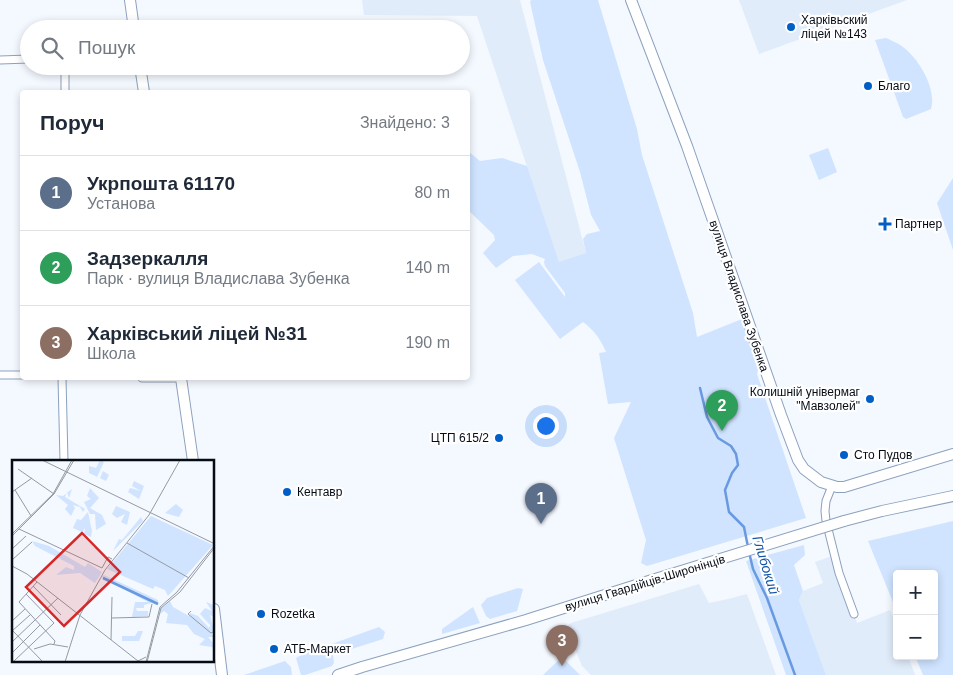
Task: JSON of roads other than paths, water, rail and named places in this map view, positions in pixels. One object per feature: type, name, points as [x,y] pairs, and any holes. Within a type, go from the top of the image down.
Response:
[{"type":"street","points":[[130,0],[133,20]]},
{"type":"street","name":"вулиця Владислава Зубенка","points":[[631,0],[687,146],[798,460],[804,470],[821,482],[832,486]]},
{"type":"street","points":[[0,60],[20,59]]},
{"type":"street","points":[[65,75],[65,90]]},
{"type":"street","points":[[141,75],[144,90]]},
{"type":"street","points":[[0,374],[20,375]]},
{"type":"street","points":[[62,380],[64,460]]},
{"type":"street","points":[[181,380],[193,460]]},
{"type":"street","points":[[854,614],[839,573],[826,521],[826,501],[832,486],[852,485],[953,454]]},
{"type":"street","name":"вулиця Гвардійців-Широнінців","points":[[338,675],[562,609],[844,522],[882,511],[953,496]]},
{"type":"street","points":[[215,617],[222,675]]},
{"type":"waterway","name":"Глибокий","points":[[700,388],[707,417],[718,438],[731,446],[736,454],[738,465],[732,473],[725,490],[729,512],[744,527],[748,547]]},
{"type":"waterway","name":"Глибокий","points":[[749,552],[753,569],[767,598],[795,675]]},
{"type":"place","name":"Харківьский ліцей №143","points":[[791,27]]},
{"type":"place","name":"Благо","points":[[868,86]]},
{"type":"place","name":"Партнер","points":[[885,224]]},
{"type":"place","name":"Колишній універмаг \"Мавзолей\"","points":[[870,399]]},
{"type":"place","name":"Задзеркалля","points":[[722,431]]},
{"type":"place","name":"ЦТП 615/2","points":[[499,438]]},
{"type":"place","name":"Сто Пудов","points":[[844,455]]},
{"type":"place","name":"Кентавр","points":[[287,492]]},
{"type":"place","name":"Укрпошта 61170","points":[[541,524]]},
{"type":"place","name":"Rozetka","points":[[261,614]]},
{"type":"place","name":"АТБ-Маркет","points":[[274,649]]},
{"type":"place","name":"Харківський ліцей №31","points":[[562,666]]}]
